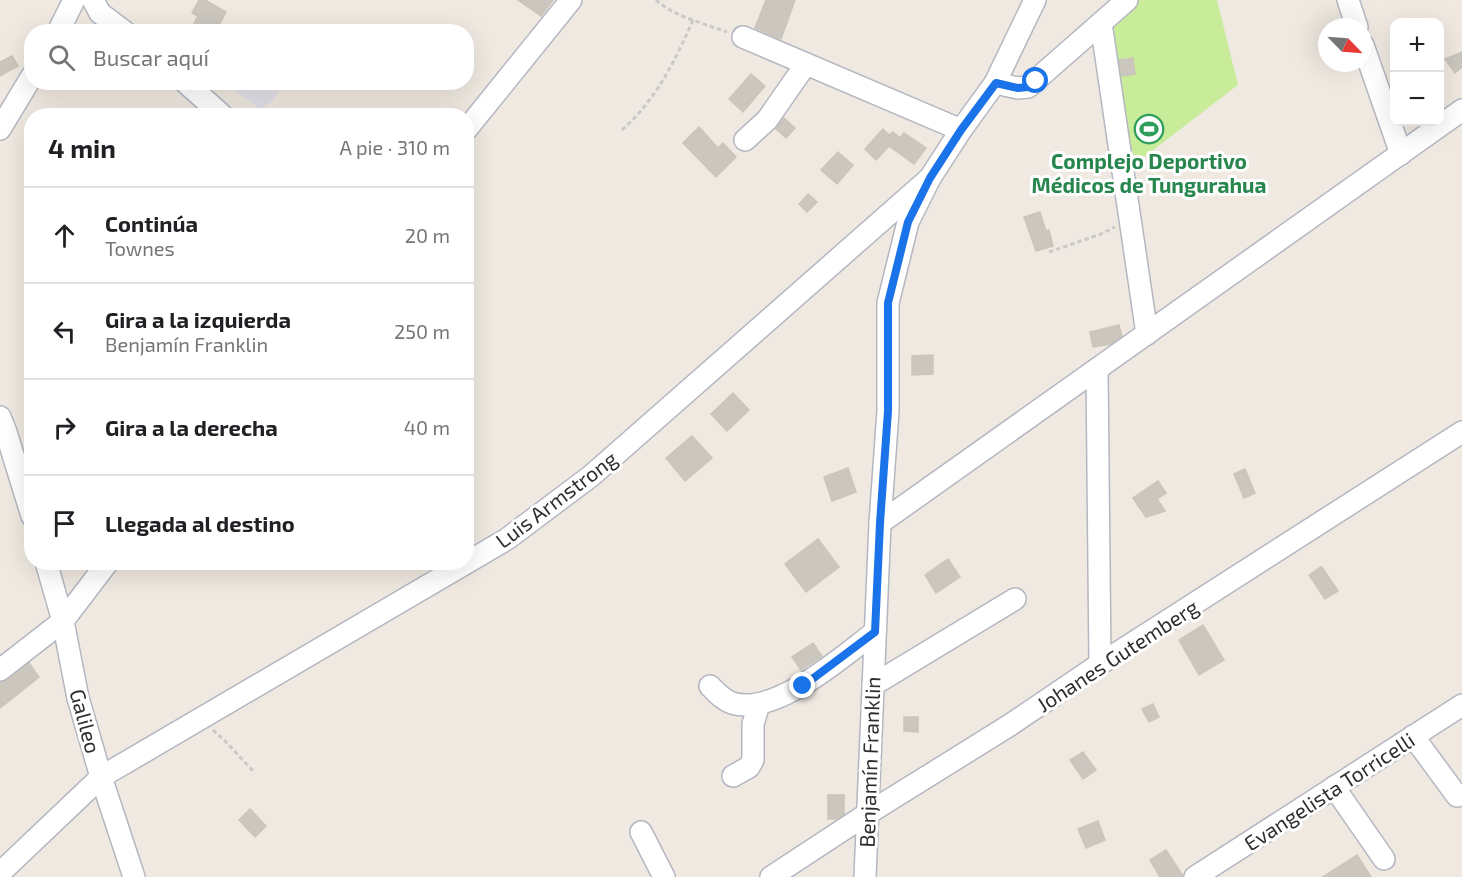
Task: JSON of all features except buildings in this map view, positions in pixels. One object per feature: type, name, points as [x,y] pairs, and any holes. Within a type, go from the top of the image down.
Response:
[{"type":"street","points":[[62,24],[74,0]]},
{"type":"street","points":[[93,0],[100,13],[114,24]]},
{"type":"street","points":[[474,120],[571,0]]},
{"type":"street","name":"Benjamín Franklin","points":[[865,877],[880,523],[888,411],[888,303],[908,222],[930,178],[961,130],[996,83],[1035,0]]},
{"type":"street","points":[[996,83],[1018,88],[1028,87],[1127,0]]},
{"type":"street","points":[[1348,0],[1354,18]]},
{"type":"street","points":[[1101,22],[1147,334]]},
{"type":"street","points":[[743,37],[961,130]]},
{"type":"street","points":[[745,140],[767,120],[806,64]]},
{"type":"street","points":[[1372,71],[1401,154]]},
{"type":"street","points":[[0,129],[24,89]]},
{"type":"street","points":[[194,90],[214,108]]},
{"type":"street","points":[[880,523],[1462,110]]},
{"type":"street","name":"Luis Armstrong","points":[[474,558],[507,539],[591,476],[930,178]]},
{"type":"street","points":[[1096,369],[1100,664]]},
{"type":"street","points":[[0,417],[24,490]]},
{"type":"street","name":"Johanes Gutemberg","points":[[771,877],[1462,432]]},
{"type":"street","name":"Galileo","points":[[48,570],[63,621],[78,698],[134,877]]},
{"type":"street","points":[[0,670],[63,621],[102,570]]},
{"type":"street","name":"Luis Armstrong","points":[[0,873],[101,777],[454,570]]},
{"type":"street","points":[[873,685],[1015,599]]},
{"type":"street","points":[[710,686],[731,703],[759,704],[803,686],[875,632]]},
{"type":"street","points":[[733,776],[749,767],[753,760],[753,724],[759,704]]},
{"type":"street","name":"Evangelista Torricelli","points":[[1195,877],[1462,705]]},
{"type":"street","points":[[1413,736],[1457,796]]},
{"type":"street","points":[[1334,787],[1384,859]]},
{"type":"street","points":[[641,832],[664,877]]},
{"type":"path","points":[[656,0],[664,8],[743,37]]},
{"type":"path","points":[[622,130],[636,117],[659,88],[693,20]]},
{"type":"path","points":[[1049,252],[1101,234],[1130,220]]},
{"type":"path","points":[[200,719],[226,742],[252,771]]},
{"type":"shaded area","points":[[279,90],[273,100],[263,108],[258,108],[236,91]]},
{"type":"green space","name":"Complejo Deportivo Médicos de Tungurahua","points":[[1127,0],[1217,0],[1238,85],[1123,173],[1101,23]]},
{"type":"place","name":"Complejo Deportivo Médicos de Tungurahua","points":[[1149,129]]},
{"type":"route","points":[[803,686],[875,632],[888,411],[888,303],[908,222],[930,178],[961,130],[996,83],[1018,88],[1028,87],[1036,81]]}]
